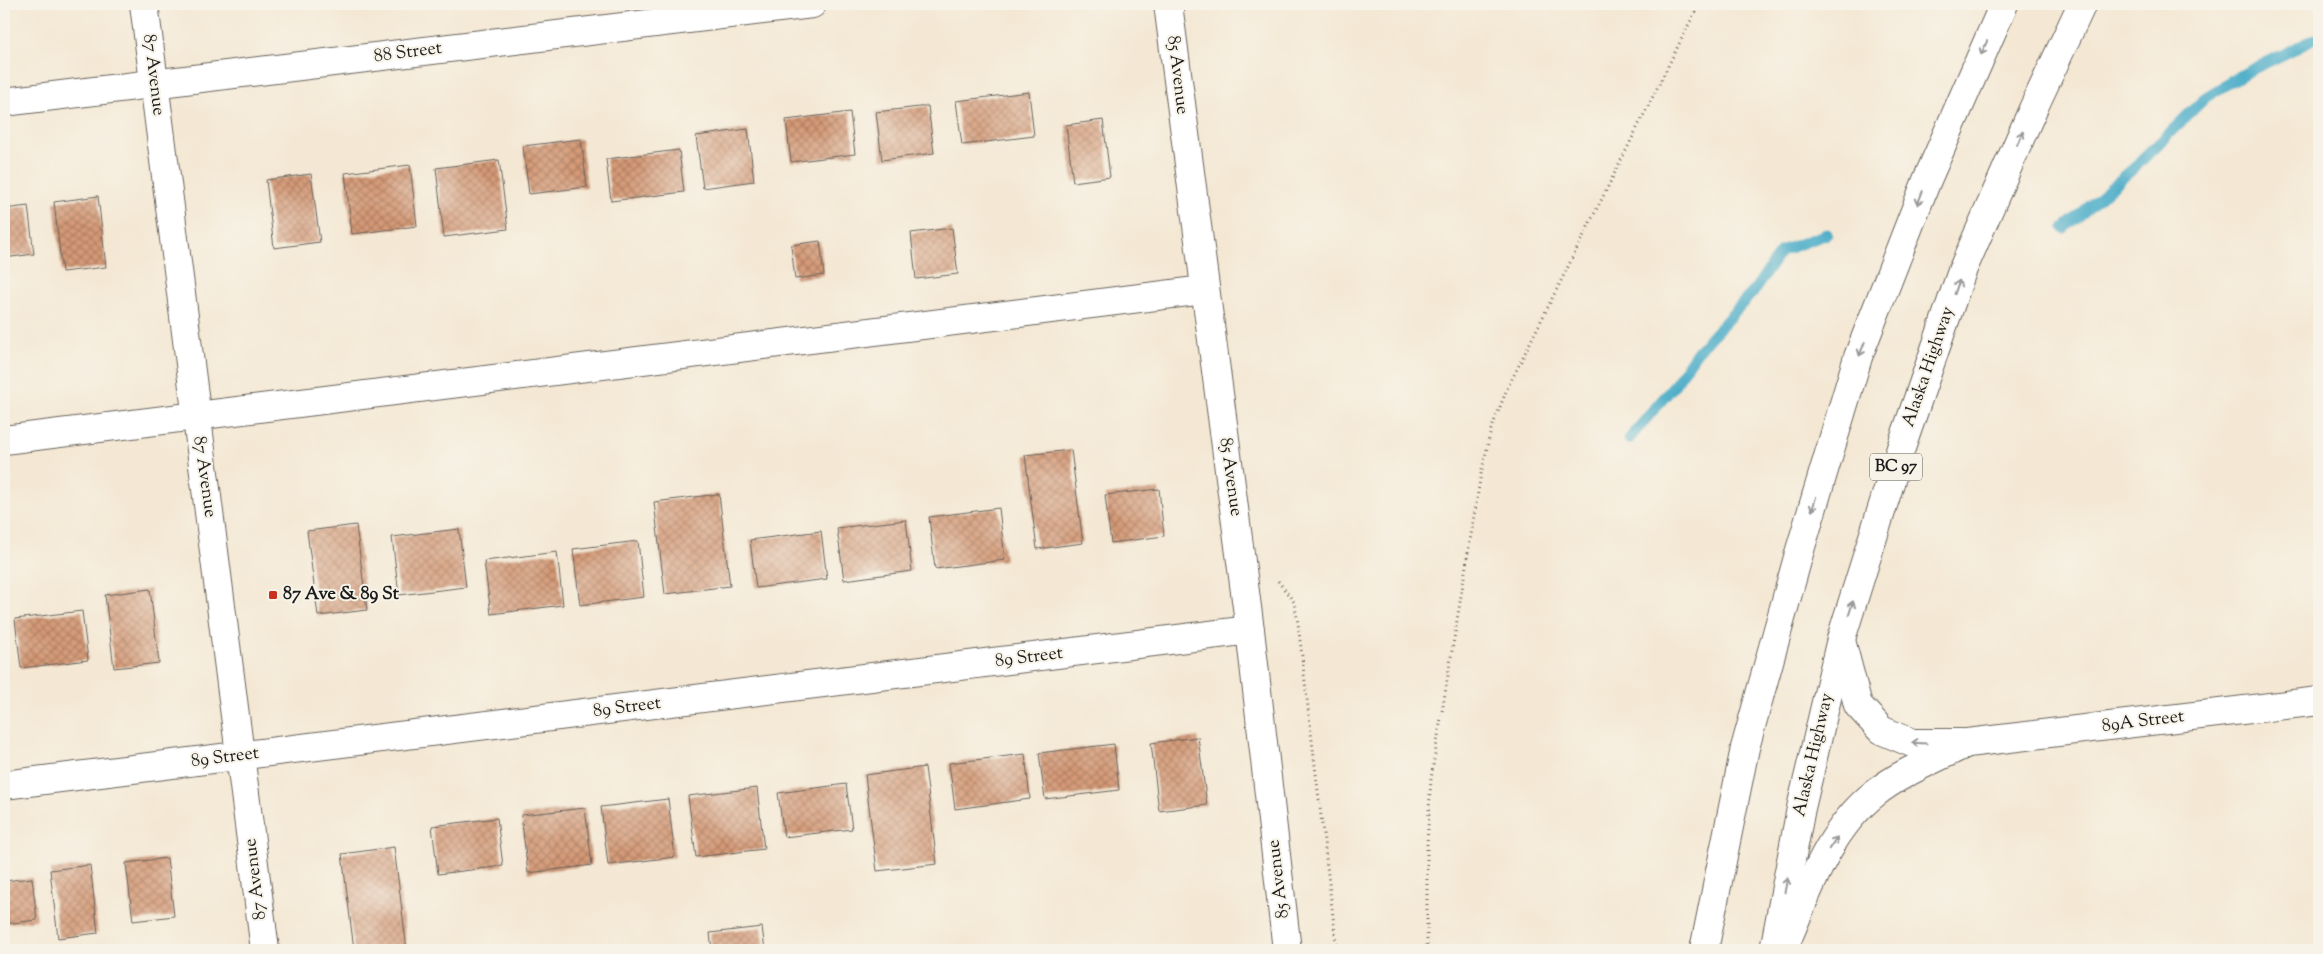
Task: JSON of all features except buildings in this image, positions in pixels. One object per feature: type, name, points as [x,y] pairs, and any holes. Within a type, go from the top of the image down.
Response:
[{"type":"main road","name":"87 Avenue","points":[[144,4],[265,950]]},
{"type":"main road","name":"88 Street","points":[[4,102],[812,4]]},
{"type":"main road","name":"85 Avenue","points":[[1168,4],[1250,630],[1287,950]]},
{"type":"main road","points":[[1704,950],[1745,748],[1800,550],[1858,358],[1927,180],[2004,4]]},
{"type":"main road","name":"Alaska Highway","points":[[1774,950],[1801,808],[1841,639],[1900,452],[1962,271],[2033,109],[2082,4]]},
{"type":"main road","points":[[4,440],[1204,290]]},
{"type":"main road","name":"89 Street","points":[[4,785],[1250,630]]},
{"type":"main road","points":[[1841,639],[1858,705],[1882,730],[1912,743],[1967,743]]},
{"type":"main road","name":"89A Street","points":[[1967,743],[2319,701]]},
{"type":"main road","points":[[1783,950],[1823,857],[1844,826],[1874,794],[1913,770],[1967,743]]},
{"type":"path","points":[[1427,950],[1427,844],[1431,779],[1480,474],[1491,430],[1507,389],[1699,4]]},
{"type":"path","points":[[1274,576],[1294,602],[1298,623],[1337,950]]},
{"type":"waterway","points":[[2064,228],[2134,168],[2206,97],[2245,73],[2319,37]]},
{"type":"waterway","points":[[1629,439],[1673,387],[1697,352],[1753,292],[1781,251],[1827,234]]},
{"type":"place","name":"87 Ave & 89 St","points":[[273,595]]}]
